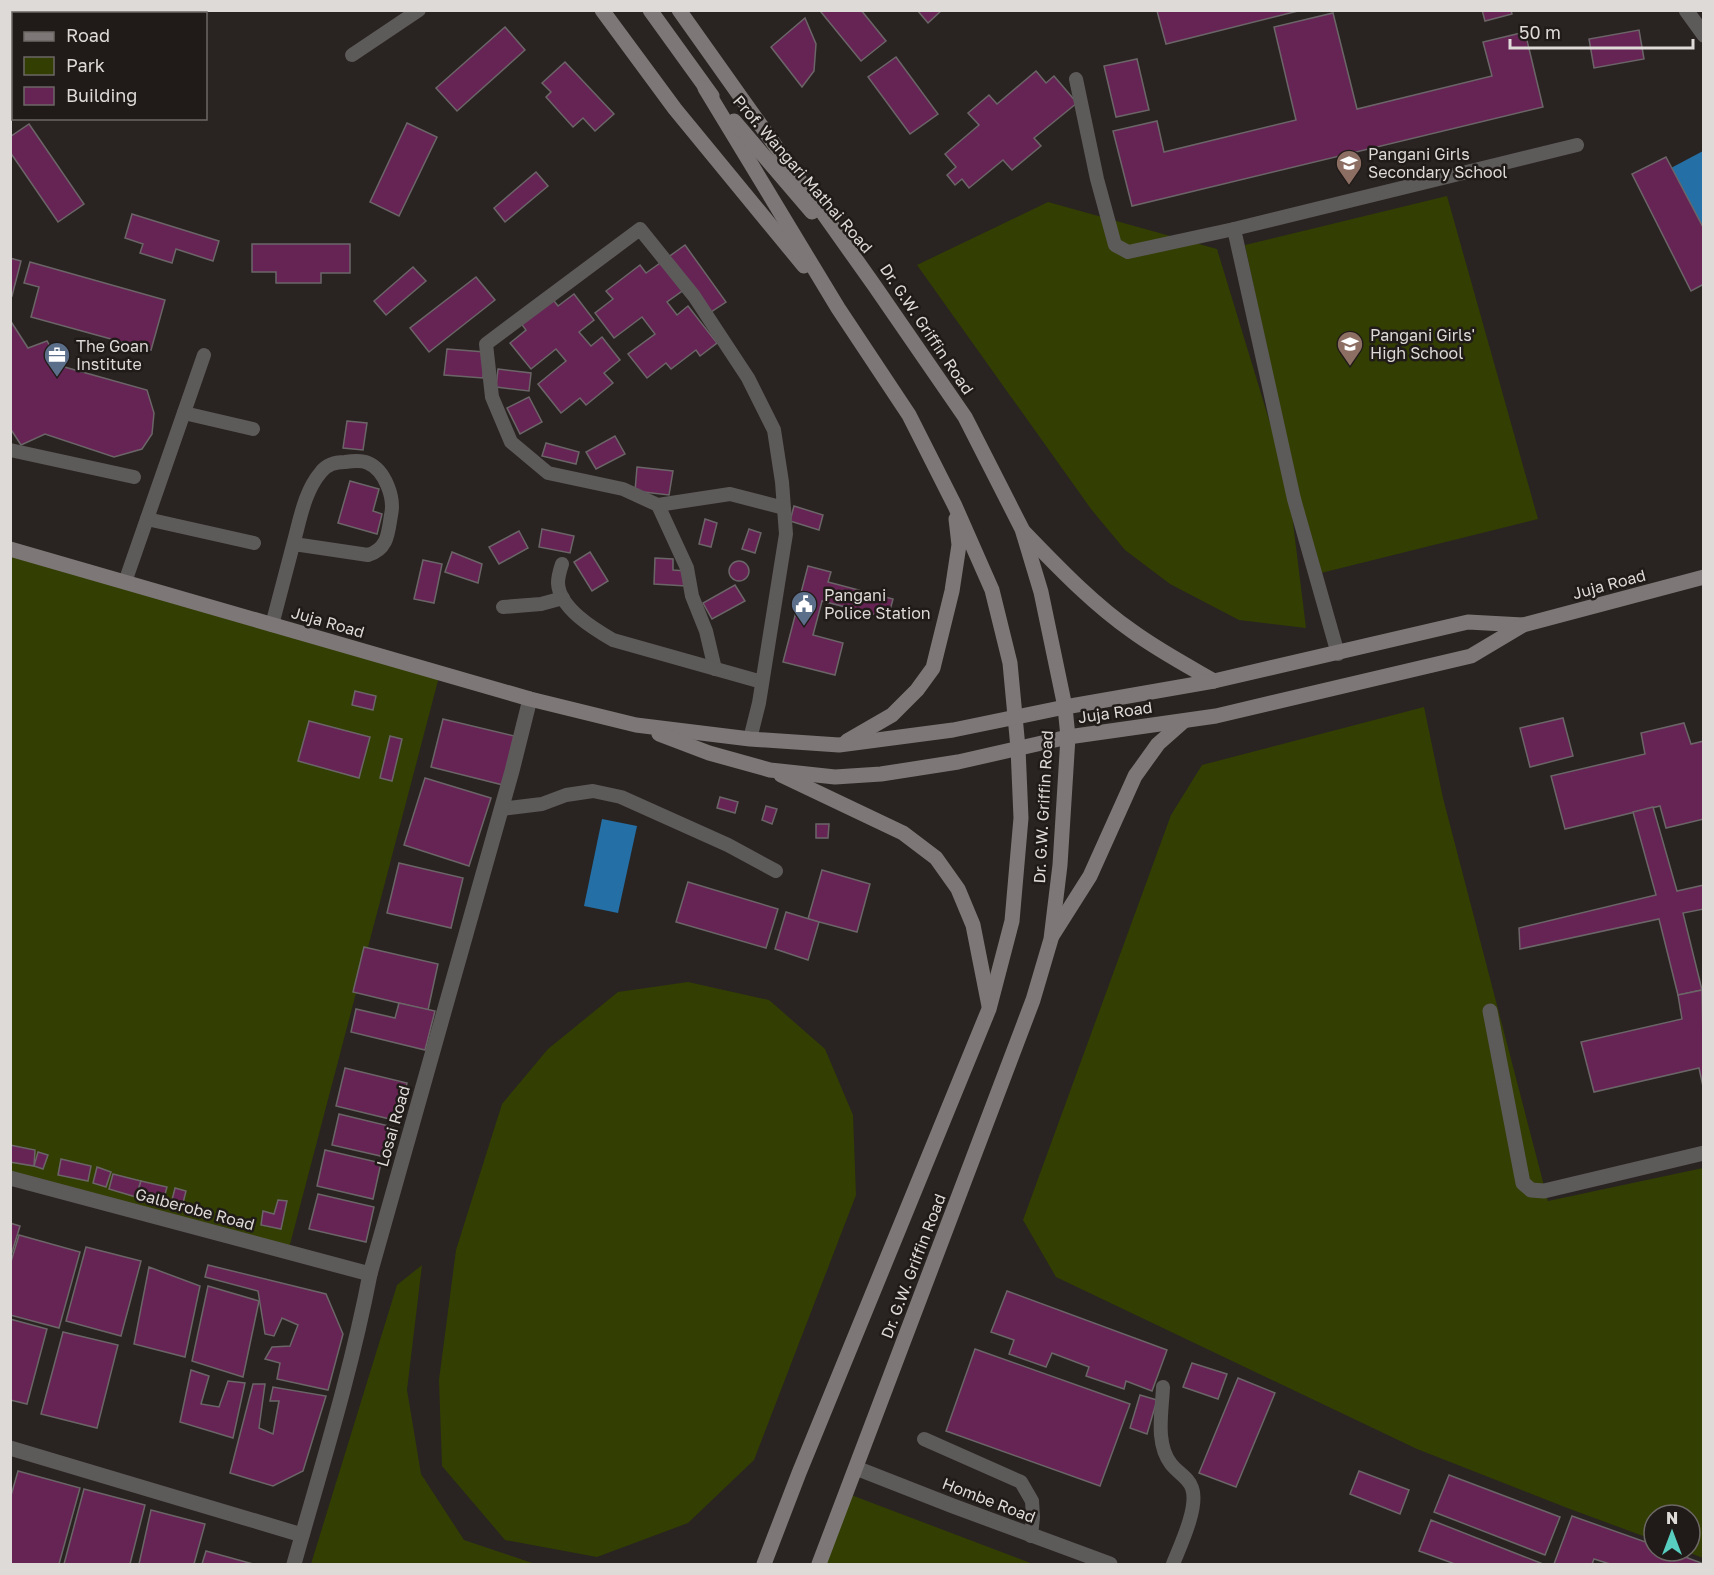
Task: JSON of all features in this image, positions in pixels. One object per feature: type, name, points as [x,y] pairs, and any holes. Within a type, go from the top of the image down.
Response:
[{"type":"main road","name":"Dr. G.W. Griffin Road","points":[[602,10],[675,109],[838,308]]},
{"type":"main road","points":[[650,10],[705,88]]},
{"type":"main road","name":"Dr. G.W. Griffin Road","points":[[679,10],[874,285],[964,417],[1022,530],[1041,592],[1065,707],[1068,737],[1060,865],[1051,939],[1033,1000],[819,1564]]},
{"type":"main road","name":"Dr. G.W. Griffin Road","points":[[705,88],[838,308],[909,415],[955,506],[992,590],[1010,663],[1018,748],[1020,818],[1012,921],[989,1009],[764,1564]]},
{"type":"main road","name":"Prof. Wangari Mathai Road","points":[[705,88],[874,285]]},
{"type":"main road","points":[[839,745],[892,715],[917,690],[933,668],[952,591],[959,545],[955,506]]},
{"type":"main road","points":[[1022,530],[1095,602],[1131,631],[1214,681]]},
{"type":"main road","name":"Juja Road","points":[[10,549],[530,699],[636,725],[750,739],[839,745],[953,730],[1065,707],[1214,681],[1468,622],[1523,625]]},
{"type":"main road","name":"Juja Road","points":[[636,725],[709,753],[770,770],[834,777],[881,774],[958,762],[1068,737],[1215,716],[1471,656],[1523,625],[1704,577]]},
{"type":"main road","points":[[1051,939],[1090,876],[1135,776],[1158,744],[1185,721]]},
{"type":"main road","points":[[770,770],[903,833],[936,858],[958,888],[973,925],[989,1009]]},
{"type":"street","points":[[1686,10],[1704,35]]},
{"type":"street","name":"Losai Road","points":[[294,1564],[342,1398],[370,1274],[530,699]]},
{"type":"street","points":[[1490,1011],[1523,1183],[1531,1190],[1544,1191],[1704,1153]]},
{"type":"street","name":"Galberobe Road","points":[[10,1178],[370,1274]]},
{"type":"street","points":[[10,1448],[302,1535]]},
{"type":"street","name":"Hombe Road","points":[[856,1468],[1107,1564]]},
{"type":"lane","points":[[352,55],[419,10]]},
{"type":"lane","points":[[1076,79],[1096,178],[1115,245],[1128,252],[1577,145]]},
{"type":"lane","points":[[1234,228],[1294,499],[1338,654]]},
{"type":"lane","points":[[750,739],[762,682],[786,534],[784,508],[774,430],[748,378],[694,296],[639,229],[486,344],[492,398],[511,442],[548,473],[623,489],[658,505],[730,494],[784,508]]},
{"type":"lane","points":[[125,582],[204,355]]},
{"type":"lane","points":[[184,413],[253,429]]},
{"type":"lane","points":[[10,450],[134,477]]},
{"type":"lane","points":[[272,624],[306,497],[320,473],[327,466],[336,462],[353,461],[368,463],[379,472],[387,483],[392,511],[382,548],[368,555],[294,544]]},
{"type":"lane","points":[[658,505],[687,568],[692,596],[706,631],[715,669]]},
{"type":"lane","points":[[147,519],[254,543]]},
{"type":"lane","points":[[562,564],[558,581],[563,598],[585,623],[613,640],[762,682]]},
{"type":"lane","points":[[503,608],[541,604],[563,598]]},
{"type":"lane","points":[[501,808],[542,804],[566,795],[592,791],[621,797],[728,845],[776,872]]},
{"type":"lane","points":[[1163,1387],[1162,1444],[1169,1461],[1178,1473],[1187,1479],[1193,1496],[1190,1517],[1173,1564]]},
{"type":"lane","points":[[924,1439],[1021,1482],[1032,1501],[1031,1536]]},
{"type":"green space","points":[[1447,196],[1538,519],[1313,575],[1245,245]]},
{"type":"green space","points":[[1048,202],[1217,249],[1288,482],[1306,628],[1239,620],[1170,584],[1125,550],[1091,509],[917,265]]},
{"type":"green space","points":[[10,549],[440,673],[288,1252],[11,1177]]},
{"type":"green space","points":[[1424,707],[1443,798],[1548,1201],[1703,1168],[1703,1558],[1702,1503],[1642,1503],[1642,1536],[1417,1449],[1056,1277],[1023,1220],[1171,815],[1202,765]]},
{"type":"green space","points":[[688,982],[769,1000],[825,1049],[853,1115],[856,1195],[754,1460],[688,1523],[597,1557],[505,1540],[442,1466],[439,1380],[456,1250],[502,1104],[548,1049],[618,992]]},
{"type":"green space","points":[[422,1265],[407,1390],[421,1474],[464,1540],[535,1564],[311,1564],[397,1285]]},
{"type":"green space","points":[[846,1493],[1033,1564],[819,1564]]},
{"type":"water","points":[[1703,151],[1703,229],[1671,168]]},
{"type":"water","points":[[602,819],[637,826],[618,913],[584,906]]},
{"type":"building","points":[[54,10],[85,10],[84,12],[54,12]]},
{"type":"building","points":[[823,10],[861,10],[886,41],[861,61],[821,12]]},
{"type":"building","points":[[917,10],[942,10],[928,23]]},
{"type":"building","points":[[1302,10],[1166,44],[1157,11]]},
{"type":"building","points":[[1482,10],[1511,10],[1512,14],[1485,21]]},
{"type":"building","points":[[1333,13],[1357,109],[1492,76],[1483,42],[1525,32],[1543,107],[1132,206],[1113,131],[1157,121],[1164,152],[1296,120],[1274,27]]},
{"type":"building","points":[[805,18],[816,44],[814,71],[802,87],[771,47]]},
{"type":"building","points":[[505,27],[525,50],[457,111],[436,88]]},
{"type":"building","points":[[1639,30],[1644,59],[1594,68],[1589,39]]},
{"type":"building","points":[[896,57],[938,114],[910,134],[868,77]]},
{"type":"building","points":[[1137,59],[1149,110],[1116,117],[1104,66]]},
{"type":"building","points":[[565,62],[614,114],[595,131],[583,118],[573,127],[546,97],[551,92],[542,83]]},
{"type":"building","points":[[1036,71],[1046,83],[1054,76],[1077,103],[1034,138],[1041,146],[1012,170],[1003,160],[969,188],[962,179],[955,185],[947,175],[956,167],[945,154],[979,125],[968,113],[989,95],[997,104]]},
{"type":"building","points":[[407,123],[437,137],[399,216],[370,202]]},
{"type":"building","points":[[29,124],[84,204],[58,222],[10,152],[10,137]]},
{"type":"building","points":[[1666,157],[1704,229],[1704,284],[1691,291],[1632,174]]},
{"type":"building","points":[[536,172],[548,186],[505,222],[494,208]]},
{"type":"building","points":[[132,214],[219,241],[213,261],[176,249],[172,263],[140,253],[143,244],[125,238]]},
{"type":"building","points":[[252,244],[350,244],[350,273],[321,273],[321,283],[276,283],[276,272],[252,272]]},
{"type":"building","points":[[685,245],[726,302],[708,314],[667,258]]},
{"type":"building","points":[[10,258],[21,261],[12,296],[10,295]]},
{"type":"building","points":[[663,261],[685,289],[667,302],[677,315],[688,306],[717,343],[700,356],[696,350],[671,369],[666,363],[647,378],[628,354],[655,334],[642,317],[614,338],[595,313],[613,299],[606,291],[640,265],[646,273]]},
{"type":"building","points":[[30,262],[165,300],[151,350],[31,317],[39,287],[24,283]]},
{"type":"building","points":[[413,267],[426,281],[386,315],[374,301]]},
{"type":"building","points":[[476,277],[495,300],[429,352],[410,328]]},
{"type":"building","points":[[574,294],[594,320],[579,332],[591,346],[602,337],[620,360],[604,373],[613,383],[586,405],[580,398],[561,413],[538,384],[566,361],[556,349],[531,369],[510,343],[526,330],[520,322],[551,297],[558,306]]},
{"type":"building","name":"The Goan Institute","points":[[10,320],[28,348],[47,341],[61,366],[147,390],[154,413],[152,434],[142,449],[114,457],[45,434],[21,445],[10,428]]},
{"type":"building","points":[[447,349],[485,352],[483,378],[444,375]]},
{"type":"building","points":[[498,369],[531,373],[529,391],[496,387]]},
{"type":"building","points":[[529,397],[542,422],[520,434],[507,408]]},
{"type":"building","points":[[347,421],[367,423],[363,450],[343,448]]},
{"type":"building","points":[[615,436],[625,454],[596,469],[586,452]]},
{"type":"building","points":[[546,443],[579,452],[576,464],[542,456]]},
{"type":"building","points":[[637,467],[673,471],[669,495],[635,491]]},
{"type":"building","points":[[350,481],[379,489],[373,511],[382,514],[377,534],[338,523]]},
{"type":"building","points":[[794,506],[823,515],[819,530],[790,521]]},
{"type":"building","points":[[705,519],[717,523],[711,547],[699,544]]},
{"type":"building","points":[[542,529],[574,536],[570,553],[539,547]]},
{"type":"building","points":[[749,529],[761,533],[755,553],[742,549]]},
{"type":"building","points":[[519,531],[528,548],[499,564],[489,547]]},
{"type":"building","points":[[452,552],[482,564],[478,583],[445,572]]},
{"type":"building","points":[[590,552],[608,581],[592,591],[574,562]]},
{"type":"building","points":[[655,558],[673,559],[673,570],[687,571],[686,586],[654,584]]},
{"type":"building","points":[[423,560],[442,564],[434,603],[414,599]]},
{"type":"building","points":[[739,561],[746,564],[749,571],[746,578],[739,581],[732,578],[729,571],[732,564]]},
{"type":"building","name":"Pangani Police Station","points":[[808,566],[831,572],[828,582],[893,599],[888,618],[822,601],[813,635],[843,643],[835,675],[783,662]]},
{"type":"building","points":[[735,585],[745,601],[712,619],[703,603]]},
{"type":"building","points":[[355,691],[376,696],[373,710],[352,705]]},
{"type":"building","points":[[1563,718],[1573,756],[1530,767],[1520,728]]},
{"type":"building","points":[[443,719],[514,736],[503,785],[431,767]]},
{"type":"building","points":[[309,721],[370,737],[359,778],[298,761]]},
{"type":"building","points":[[1684,723],[1691,744],[1704,741],[1704,819],[1666,828],[1660,806],[1565,829],[1551,776],[1645,754],[1641,733]]},
{"type":"building","points":[[390,736],[402,739],[392,781],[380,778]]},
{"type":"building","points":[[425,778],[491,798],[469,866],[404,845]]},
{"type":"building","points":[[720,797],[738,802],[735,813],[717,808]]},
{"type":"building","points":[[766,806],[777,809],[772,824],[762,820]]},
{"type":"building","points":[[1653,807],[1677,891],[1704,885],[1704,909],[1683,913],[1702,990],[1678,995],[1659,919],[1520,949],[1519,928],[1656,895],[1633,812]]},
{"type":"building","points":[[816,824],[829,824],[828,838],[816,838]]},
{"type":"building","points":[[399,863],[463,878],[451,928],[387,913]]},
{"type":"building","points":[[822,870],[870,884],[857,932],[808,919]]},
{"type":"building","points":[[688,882],[778,909],[766,948],[676,922]]},
{"type":"building","points":[[786,912],[819,922],[808,960],[775,949]]},
{"type":"building","points":[[364,947],[438,964],[428,1010],[353,992]]},
{"type":"building","points":[[1702,990],[1704,1091],[1699,1068],[1594,1092],[1581,1042],[1682,1019],[1678,995]]},
{"type":"building","points":[[399,1003],[435,1011],[425,1050],[351,1032],[356,1009],[395,1018]]},
{"type":"building","points":[[345,1068],[407,1083],[398,1121],[336,1106]]},
{"type":"building","points":[[339,1114],[393,1127],[385,1157],[332,1145]]},
{"type":"building","points":[[10,1145],[35,1150],[34,1166],[10,1162]]},
{"type":"building","points":[[325,1150],[381,1163],[373,1199],[317,1186]]},
{"type":"building","points":[[38,1152],[48,1155],[43,1169],[34,1166]]},
{"type":"building","points":[[61,1159],[91,1166],[88,1181],[58,1175]]},
{"type":"building","points":[[97,1167],[111,1172],[106,1187],[93,1183]]},
{"type":"building","points":[[113,1174],[141,1181],[136,1197],[109,1189]]},
{"type":"building","points":[[141,1181],[167,1187],[162,1205],[136,1197]]},
{"type":"building","points":[[175,1188],[186,1191],[181,1211],[170,1208]]},
{"type":"building","points":[[318,1194],[374,1207],[366,1242],[309,1229]]},
{"type":"building","points":[[278,1200],[287,1201],[281,1229],[261,1225],[263,1211],[274,1214]]},
{"type":"building","points":[[10,1223],[20,1226],[10,1259]]},
{"type":"building","points":[[19,1235],[80,1252],[59,1328],[10,1315],[10,1265]]},
{"type":"building","points":[[86,1247],[141,1261],[121,1336],[66,1321]]},
{"type":"building","points":[[208,1265],[326,1294],[343,1334],[328,1390],[277,1379],[280,1363],[265,1359],[272,1347],[290,1346],[298,1325],[282,1318],[274,1336],[265,1334],[258,1291],[205,1277]]},
{"type":"building","points":[[149,1267],[200,1286],[185,1357],[134,1344]]},
{"type":"building","points":[[208,1286],[259,1301],[243,1377],[192,1361]]},
{"type":"building","points":[[1007,1291],[1167,1350],[1152,1391],[1126,1381],[1124,1389],[1086,1376],[1089,1367],[1052,1353],[1046,1367],[1009,1354],[1014,1340],[991,1332]]},
{"type":"building","points":[[10,1319],[47,1329],[27,1404],[10,1400]]},
{"type":"building","points":[[63,1332],[118,1345],[97,1428],[41,1414]]},
{"type":"building","points":[[975,1349],[1130,1404],[1100,1486],[946,1431]]},
{"type":"building","points":[[1192,1363],[1227,1374],[1218,1399],[1183,1387]]},
{"type":"building","points":[[191,1370],[209,1376],[201,1404],[219,1407],[228,1381],[245,1383],[233,1438],[180,1422]]},
{"type":"building","points":[[1238,1378],[1275,1393],[1236,1487],[1199,1473]]},
{"type":"building","points":[[253,1384],[265,1384],[259,1428],[273,1434],[279,1401],[270,1401],[273,1387],[326,1396],[303,1471],[273,1486],[230,1473]]},
{"type":"building","points":[[1140,1395],[1157,1400],[1147,1434],[1130,1428]]},
{"type":"building","points":[[18,1471],[80,1488],[59,1564],[10,1564],[10,1499]]},
{"type":"building","points":[[1359,1471],[1409,1490],[1400,1514],[1350,1494]]},
{"type":"building","points":[[1449,1475],[1560,1517],[1545,1555],[1434,1512]]},
{"type":"building","points":[[84,1489],[145,1505],[130,1564],[64,1564]]},
{"type":"building","points":[[151,1510],[205,1524],[194,1564],[139,1564]]},
{"type":"building","points":[[1572,1516],[1642,1541],[1642,1563],[1704,1564],[1610,1564],[1594,1559],[1592,1564],[1554,1564]]},
{"type":"building","points":[[1431,1520],[1543,1564],[1455,1564],[1419,1551]]},
{"type":"building","points":[[206,1551],[253,1564],[202,1564]]},
{"type":"place","name":"Pangani Girls Secondary School","points":[[1349,186]]},
{"type":"place","name":"Pangani Girls' High School","points":[[1350,367]]},
{"type":"place","name":"The Goan Institute","points":[[57,378]]},
{"type":"place","name":"Pangani Police Station","points":[[804,627]]}]
